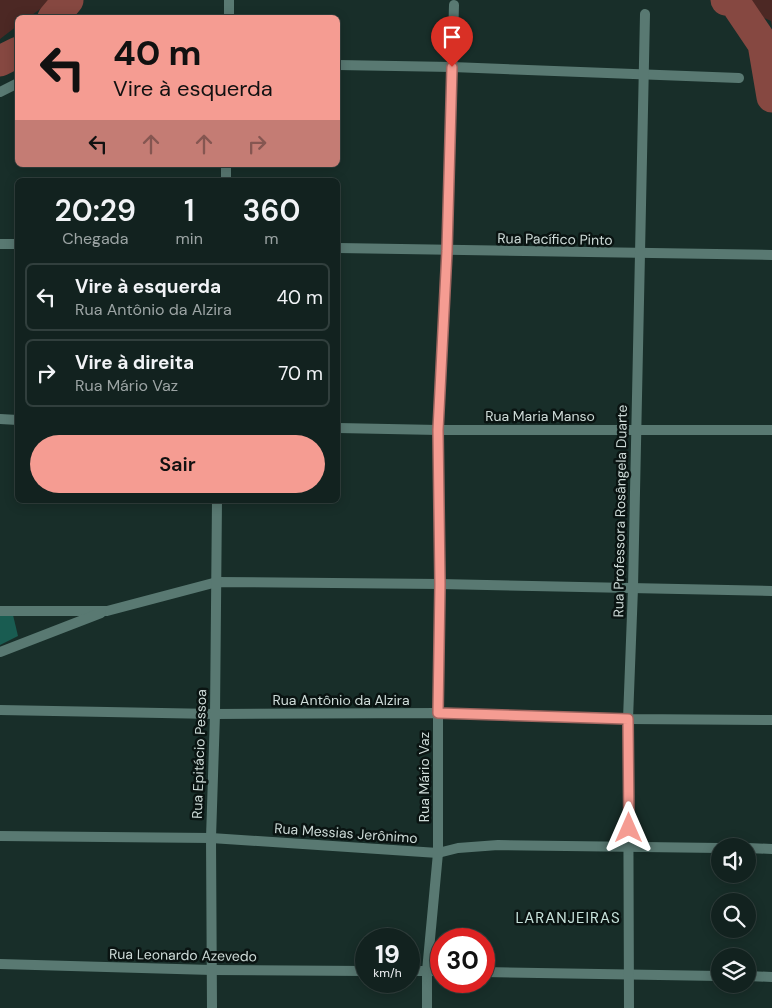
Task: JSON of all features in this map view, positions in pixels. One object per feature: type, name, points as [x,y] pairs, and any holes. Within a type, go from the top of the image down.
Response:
[{"type":"street","points":[[229,15],[230,0]]},
{"type":"street","name":"Rua Mário Vaz","points":[[427,1008],[427,971],[438,853],[440,584],[438,430],[447,251],[454,5]]},
{"type":"street","name":"Rua Professora Rosângela Duarte","points":[[629,1008],[628,719],[633,588],[645,14]]},
{"type":"street","points":[[340,65],[452,67],[739,78]]},
{"type":"street","points":[[0,92],[15,84]]},
{"type":"street","points":[[0,244],[15,244]]},
{"type":"street","name":"Rua Pacífico Pinto","points":[[340,248],[772,255]]},
{"type":"street","points":[[0,420],[15,420]]},
{"type":"street","name":"Rua Maria Manso","points":[[340,428],[438,430],[772,430]]},
{"type":"street","name":"Rua Epitácio Pessoa","points":[[212,1008],[211,838],[215,714],[217,503]]},
{"type":"street","points":[[0,652],[107,610],[217,582],[440,584],[772,591]]},
{"type":"street","points":[[0,611],[107,610]]},
{"type":"street","name":"Rua Antônio da Alzira","points":[[0,710],[215,714],[438,713],[628,719],[772,720]]},
{"type":"street","name":"Rua Messias Jerônimo","points":[[0,836],[211,838],[438,853],[458,848],[498,845],[711,848]]},
{"type":"street","points":[[756,848],[772,849]]},
{"type":"street","name":"Rua Leonardo Azevedo","points":[[0,964],[212,970],[355,970]]},
{"type":"street","points":[[420,971],[427,971]]},
{"type":"street","points":[[495,972],[711,976]]},
{"type":"street","points":[[756,976],[772,977]]},
{"type":"shaded area","points":[[0,0],[53,0],[32,15],[15,15],[15,28],[0,39]]},
{"type":"shaded area","points":[[723,0],[772,0],[772,27],[771,21]]},
{"type":"building","points":[[0,615],[13,615],[18,636],[0,645]]},
{"type":"waterway","points":[[56,15],[68,0]]},
{"type":"waterway","points":[[726,0],[734,1],[763,44],[772,97]]},
{"type":"waterway","points":[[0,61],[15,54]]},
{"type":"district","name":"LARANJEIRAS","points":[[568,918]]},
{"type":"route","points":[[452,67],[447,251],[438,430],[440,584],[438,713],[628,719],[629,828]]}]
